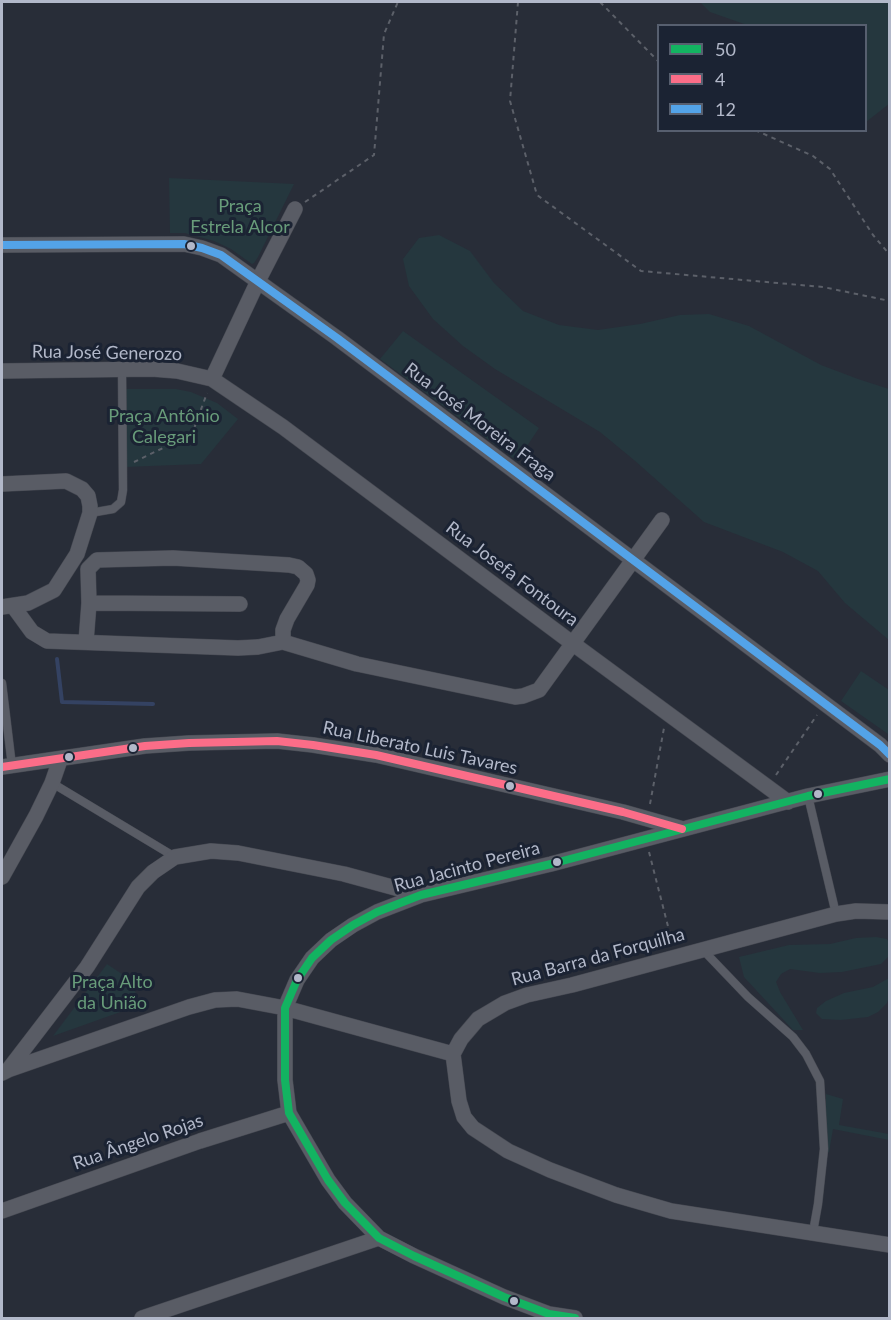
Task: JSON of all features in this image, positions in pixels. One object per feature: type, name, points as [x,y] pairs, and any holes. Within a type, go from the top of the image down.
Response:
[{"type":"street","points":[[212,379],[295,209]]},
{"type":"street","name":"Rua José Moreira Fraga","points":[[2,246],[184,244],[221,255],[337,338],[880,745],[890,755]]},
{"type":"street","name":"Rua José Generozo","points":[[2,371],[122,369],[177,371],[212,379]]},
{"type":"street","name":"Rua Josefa Fontoura","points":[[212,379],[284,427],[789,802]]},
{"type":"street","points":[[2,484],[66,481],[75,484],[88,496],[90,513],[77,554],[62,581],[54,590],[42,597],[7,607],[32,632],[47,641],[238,648],[283,642],[357,664],[515,697],[539,690],[662,520]]},
{"type":"street","points":[[86,642],[89,603],[88,569],[97,560],[173,558],[298,567],[306,574],[307,585],[287,619],[283,630],[283,642]]},
{"type":"street","points":[[89,603],[240,604]]},
{"type":"street","name":"Rua Liberato Luis Tavares","points":[[7,766],[145,746],[277,741],[376,755],[647,819],[684,830]]},
{"type":"street","points":[[2,877],[36,816],[60,760]]},
{"type":"street","name":"Rua Jacinto Pereira","points":[[575,1318],[552,1316],[477,1286],[379,1239],[345,1203],[316,1160],[289,1113],[284,1069],[285,1008],[297,980],[312,958],[331,940],[376,912],[421,895],[646,840],[808,796],[890,779]]},
{"type":"street","points":[[5,1071],[87,967],[138,887],[153,872],[175,857],[211,851],[238,853],[344,874],[421,895]]},
{"type":"street","name":"Rua Barra da Forquilha","points":[[453,1054],[460,1039],[469,1028],[491,1010],[528,995],[836,914],[856,910],[890,912]]},
{"type":"street","points":[[5,1071],[150,1020],[215,1000],[237,999],[285,1008],[453,1054],[459,1101],[464,1117],[472,1128],[508,1151],[550,1170],[639,1203],[671,1211],[890,1245]]},
{"type":"street","name":"Rua Ângelo Rojas","points":[[2,1210],[190,1144],[289,1113]]},
{"type":"street","points":[[142,1318],[165,1315],[379,1239]]},
{"type":"lane","points":[[90,513],[113,509],[121,502],[123,490],[122,369]]},
{"type":"lane","points":[[2,683],[7,766]]},
{"type":"lane","points":[[52,783],[175,857]]},
{"type":"lane","points":[[808,796],[836,914]]},
{"type":"lane","points":[[703,950],[748,997],[793,1036],[806,1054],[820,1081],[824,1149],[813,1232]]},
{"type":"path","points":[[295,209],[374,155],[384,34],[398,2]]},
{"type":"path","points":[[518,2],[510,101],[537,195],[640,271],[823,287],[890,301]]},
{"type":"path","points":[[600,2],[657,60]]},
{"type":"path","points":[[759,132],[813,156],[830,169],[873,235],[890,255]]},
{"type":"path","points":[[134,462],[192,434],[212,379]]},
{"type":"path","points":[[768,787],[825,704]]},
{"type":"path","points":[[647,819],[667,713]]},
{"type":"path","points":[[646,840],[675,957]]},
{"type":"green space","points":[[700,2],[889,2],[889,104],[867,121],[867,24],[744,24],[710,12]]},
{"type":"green space","name":"Praça Estrela Alcor","points":[[169,178],[294,184],[258,257],[252,264],[231,249],[214,241],[185,233],[170,233]]},
{"type":"green space","points":[[439,235],[470,251],[494,283],[523,311],[559,325],[598,330],[680,315],[709,314],[749,326],[821,365],[889,389],[889,640],[845,603],[818,571],[783,552],[704,522],[600,432],[495,369],[463,346],[433,319],[409,286],[403,259],[419,238]]},
{"type":"green space","points":[[403,331],[539,428],[517,461],[380,359]]},
{"type":"green space","name":"Praça Antônio Calegari","points":[[124,389],[176,389],[191,392],[217,403],[238,419],[201,464],[125,467]]},
{"type":"green space","points":[[861,671],[889,690],[888,734],[841,701]]},
{"type":"green space","points":[[856,938],[887,939],[889,943],[889,956],[881,964],[842,972],[820,973],[790,969],[781,974],[776,982],[803,1030],[793,1030],[744,977],[739,957],[789,945],[830,944]]},
{"type":"green space","name":"Praça Alto da União","points":[[107,964],[131,980],[140,1005],[53,1036]]},
{"type":"green space","points":[[889,978],[887,1003],[878,1012],[868,1017],[841,1020],[822,1019],[816,1013],[817,1008],[826,1001],[844,993],[873,987]]},
{"type":"green space","points":[[826,1094],[843,1099],[839,1125],[889,1134],[889,1140],[833,1129],[829,1152],[825,1154]]},
{"type":"waterway","points":[[57,659],[62,702],[153,704]]},
{"type":"transit line","name":"12","points":[[2,245],[184,244],[221,255],[337,338],[880,745],[890,755]]},
{"type":"transit line","name":"4","points":[[2,767],[145,746],[277,741],[376,755],[623,812],[682,829]]},
{"type":"transit line","name":"50","points":[[575,1318],[549,1314],[504,1297],[414,1256],[379,1238],[345,1203],[328,1180],[289,1113],[285,1080],[285,1008],[297,980],[312,958],[331,940],[377,912],[421,895],[551,864],[808,796],[890,779]]}]
